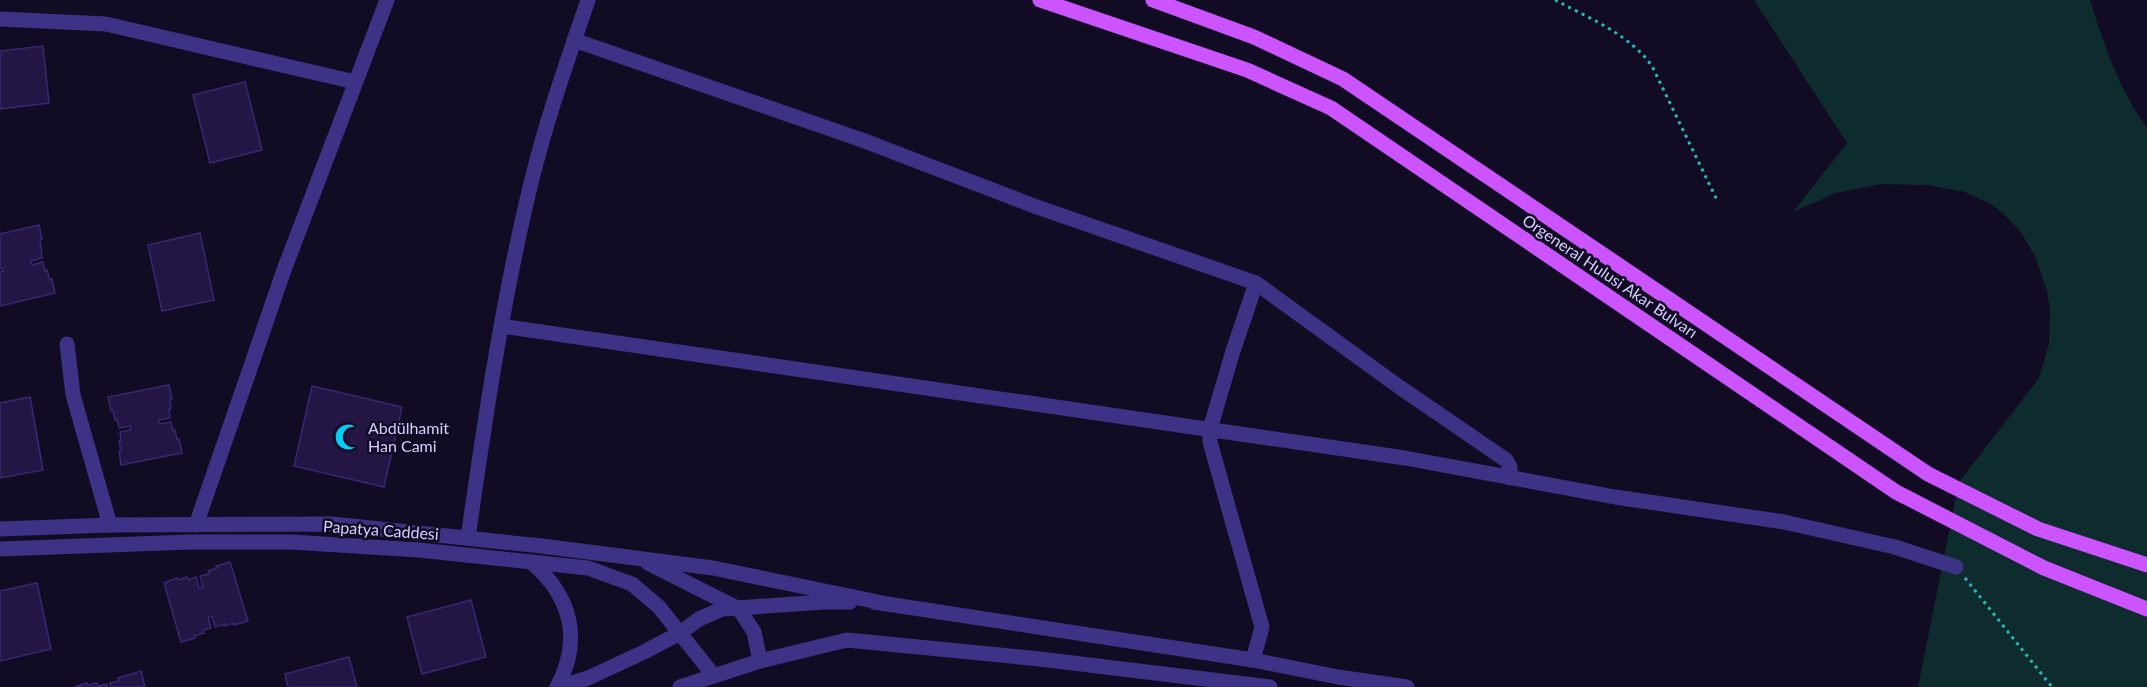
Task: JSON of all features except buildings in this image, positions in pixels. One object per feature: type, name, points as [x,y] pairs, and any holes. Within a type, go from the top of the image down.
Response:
[{"type":"main road","name":"Orgeneral Hulusi Akar Bulvarı","points":[[1040,0],[1247,70],[1330,108],[1896,492],[2044,568],[2147,609]]},
{"type":"main road","name":"Orgeneral Hulusi Akar Bulvarı","points":[[1153,0],[1254,37],[1343,80],[1928,474],[2038,529],[2147,565]]},
{"type":"street","points":[[196,525],[284,270],[387,0]]},
{"type":"street","points":[[468,538],[483,427],[501,326],[532,178],[553,102],[588,0]]},
{"type":"street","points":[[0,19],[106,24],[355,82]]},
{"type":"street","points":[[574,40],[862,140],[1037,207],[1256,283],[1398,386],[1506,460],[1510,478]]},
{"type":"street","points":[[1249,685],[1262,627],[1210,442],[1210,429],[1256,283]]},
{"type":"street","points":[[501,326],[1405,458],[1616,497],[1784,522],[1895,547],[1956,567]]},
{"type":"street","points":[[67,344],[74,395],[110,525],[113,545]]},
{"type":"street","name":"Papatya Caddesi","points":[[0,529],[110,525],[332,524],[638,558],[742,573],[883,603]]},
{"type":"street","name":"Papatya Caddesi","points":[[0,549],[291,542],[419,550],[588,568],[632,584],[659,607],[714,676]]},
{"type":"street","points":[[638,558],[739,609],[754,632],[760,661]]},
{"type":"street","points":[[532,563],[555,585],[568,614],[571,645],[564,675],[558,687]]},
{"type":"street","points":[[558,687],[588,678],[680,633],[699,619],[722,609],[824,602],[883,603],[1253,660],[1338,677],[1407,687]]},
{"type":"street","points":[[680,687],[760,661],[847,640],[865,640],[1270,687]]},
{"type":"path","points":[[1555,0],[1629,42],[1646,58],[1717,200]]},
{"type":"path","points":[[1956,567],[2052,687]]},
{"type":"green space","points":[[1754,0],[2090,0],[2120,82],[2147,128],[2147,687],[1918,687],[1959,482],[2039,378],[2049,344],[2050,309],[2047,291],[2035,256],[2020,231],[1992,205],[1965,192],[1928,185],[1882,184],[1836,193],[1793,212],[1847,143]]},
{"type":"place","name":"Abdülhamit Han Cami","points":[[348,437]]}]
